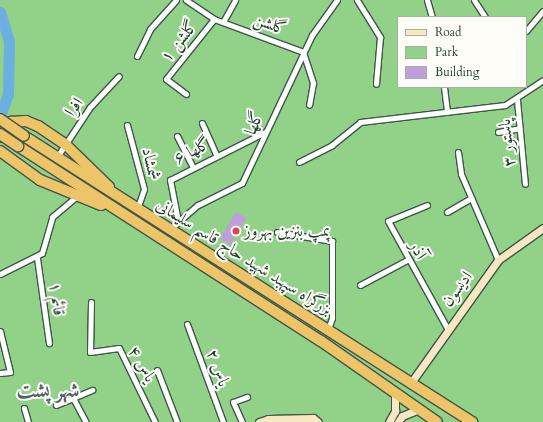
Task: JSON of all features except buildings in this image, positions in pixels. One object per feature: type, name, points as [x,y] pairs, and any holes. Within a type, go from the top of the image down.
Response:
[{"type":"highway","name":"بزرگراه سپهبد شهید حاج قاسم سلیمانی","points":[[0,119],[56,158],[170,228],[328,329],[410,384],[472,422]]},
{"type":"highway","points":[[0,137],[11,122],[26,121],[66,145],[122,199]]},
{"type":"highway","name":"بزرگراه سپهبد شهید حاج قاسم سلیمانی","points":[[0,134],[117,211],[262,302],[437,422]]},
{"type":"highway","points":[[0,151],[40,180],[117,211]]},
{"type":"street","points":[[137,56],[150,29],[176,0]]},
{"type":"street","name":"گلشن","points":[[186,0],[214,19],[303,52]]},
{"type":"street","points":[[223,22],[235,0]]},
{"type":"street","name":"گلها","points":[[170,228],[198,205],[242,183],[303,52],[337,0]]},
{"type":"street","points":[[357,0],[380,37],[376,84]]},
{"type":"street","points":[[427,0],[432,16]]},
{"type":"street","points":[[474,0],[484,16]]},
{"type":"street","points":[[527,30],[543,11]]},
{"type":"street","name":"گلشن ۱","points":[[186,94],[166,79],[214,19]]},
{"type":"street","points":[[303,52],[313,83],[309,105]]},
{"type":"street","name":"افرا","points":[[56,158],[90,107],[119,76]]},
{"type":"street","points":[[299,162],[332,145],[360,122],[505,105],[517,100],[543,80]]},
{"type":"street","points":[[444,88],[447,112]]},
{"type":"street","name":"پاستور ۳","points":[[517,100],[526,184]]},
{"type":"street","points":[[202,123],[216,154]]},
{"type":"street","name":"شمشاد","points":[[127,125],[144,189],[137,209]]},
{"type":"street","points":[[498,132],[520,128]]},
{"type":"street","name":"گلها ۶","points":[[178,221],[170,180],[192,166],[265,132]]},
{"type":"street","points":[[177,136],[192,166]]},
{"type":"street","points":[[458,152],[461,174],[498,260]]},
{"type":"street","points":[[0,274],[37,258],[42,253],[52,217],[85,190]]},
{"type":"street","points":[[447,212],[471,198]]},
{"type":"street","name":"آذر","points":[[427,205],[388,221],[407,260],[447,328]]},
{"type":"street","name":"ادیسون","points":[[410,384],[447,328],[498,260],[543,228]]},
{"type":"street","points":[[277,232],[332,241],[332,318],[328,329]]},
{"type":"street","name":"قائم ۱","points":[[37,258],[49,343]]},
{"type":"street","points":[[360,285],[407,260]]},
{"type":"street","name":"یاس ۴","points":[[91,302],[90,352],[119,348],[155,422]]},
{"type":"street","name":"یاس ۲","points":[[186,324],[223,422]]},
{"type":"street","points":[[0,331],[10,372],[0,373]]},
{"type":"street","points":[[157,370],[177,422]]},
{"type":"street","points":[[56,405],[92,390]]},
{"type":"street","points":[[388,422],[395,411],[395,392]]},
{"type":"street","points":[[242,422],[233,402],[247,397]]},
{"type":"street","points":[[73,398],[86,422]]},
{"type":"street","points":[[24,408],[28,422]]},
{"type":"street","points":[[398,422],[402,416],[419,409]]},
{"type":"street","points":[[259,422],[268,418],[313,418],[318,422]]},
{"type":"green space","points":[[0,0],[543,0],[543,422],[0,422]]},
{"type":"waterway","points":[[0,12],[9,41],[8,94],[0,116]]},
{"type":"place","name":"پمپ بنزین بهروز","points":[[236,231]]},
{"type":"district","name":"شهر پشت","points":[[48,391]]}]
